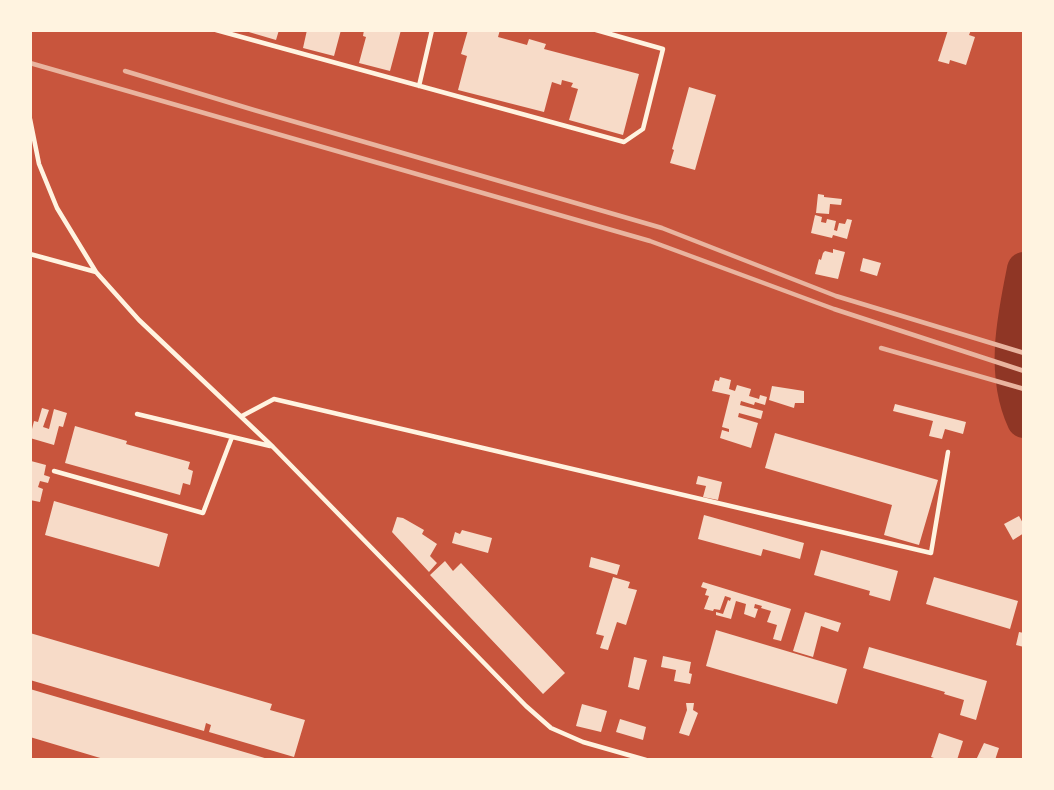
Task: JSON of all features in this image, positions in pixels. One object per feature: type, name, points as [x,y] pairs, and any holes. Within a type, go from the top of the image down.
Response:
[{"type":"lane","points":[[216,30],[624,142],[643,129],[663,49],[596,30]]},
{"type":"lane","points":[[419,86],[432,30]]},
{"type":"lane","points":[[30,119],[39,164],[57,208],[96,272],[139,320],[242,416],[501,681],[551,728],[583,742],[646,760]]},
{"type":"lane","points":[[30,255],[96,272]]},
{"type":"lane","points":[[242,416],[274,399],[931,553],[948,452]]},
{"type":"lane","points":[[137,414],[273,447]]},
{"type":"lane","points":[[54,471],[203,513],[232,437]]},
{"type":"building","points":[[242,30],[279,30],[276,40]]},
{"type":"building","points":[[307,30],[341,30],[334,56],[303,48]]},
{"type":"building","points":[[364,30],[401,30],[390,71],[359,63],[366,37],[363,36]]},
{"type":"building","points":[[468,30],[481,32],[482,30],[500,30],[498,37],[527,45],[529,39],[546,44],[544,49],[639,74],[623,135],[569,120],[578,89],[571,87],[573,83],[562,80],[561,85],[552,82],[544,112],[458,90],[467,56],[461,54]]},
{"type":"building","points":[[948,30],[971,30],[969,35],[975,37],[966,65],[950,60],[949,64],[938,61]]},
{"type":"building","points":[[689,87],[716,95],[695,170],[670,163]]},
{"type":"building","points":[[818,194],[842,199],[841,205],[830,204],[829,214],[816,213]]},
{"type":"building","points":[[815,215],[822,217],[821,222],[826,223],[827,219],[836,221],[834,230],[837,231],[839,223],[845,224],[847,219],[852,220],[847,239],[811,233]]},
{"type":"building","points":[[833,249],[845,252],[838,279],[815,274],[823,253],[825,251],[833,253]]},
{"type":"building","points":[[863,258],[881,263],[877,276],[860,271]]},
{"type":"building","points":[[720,377],[731,380],[729,389],[735,391],[737,385],[751,389],[749,396],[759,399],[760,395],[767,397],[765,405],[755,402],[754,405],[741,401],[740,405],[763,411],[761,419],[739,413],[738,417],[758,423],[751,448],[720,438],[722,430],[729,432],[729,429],[722,427],[730,395],[712,391],[715,380],[719,381]]},
{"type":"building","points":[[772,386],[804,391],[804,403],[795,403],[794,408],[769,400]]},
{"type":"building","points":[[895,404],[966,422],[963,434],[945,429],[942,439],[929,436],[933,421],[893,411]]},
{"type":"building","points":[[42,408],[49,410],[43,427],[49,429],[54,409],[67,413],[63,427],[59,426],[54,445],[30,438],[30,428],[32,429],[34,421],[38,422]]},
{"type":"building","points":[[75,426],[127,441],[126,444],[190,462],[188,469],[193,471],[190,485],[183,483],[180,495],[65,463]]},
{"type":"building","points":[[775,433],[938,480],[919,545],[884,535],[892,505],[765,468]]},
{"type":"building","points":[[31,461],[46,465],[44,475],[50,477],[48,483],[40,481],[38,487],[43,489],[40,502],[30,500]]},
{"type":"building","points":[[698,476],[722,482],[718,500],[703,497],[706,486],[696,484]]},
{"type":"building","points":[[54,501],[168,534],[159,567],[45,535]]},
{"type":"building","points":[[704,515],[804,543],[800,559],[763,549],[761,556],[698,539]]},
{"type":"building","points":[[1019,516],[1024,525],[1024,533],[1013,540],[1004,524]]},
{"type":"building","points":[[397,517],[424,530],[422,534],[437,544],[430,556],[437,563],[429,572],[392,532]]},
{"type":"building","points":[[462,530],[492,538],[488,553],[452,543],[455,532],[460,534]]},
{"type":"building","points":[[821,550],[898,571],[890,601],[869,595],[870,591],[814,575]]},
{"type":"building","points":[[591,557],[620,565],[617,575],[589,567]]},
{"type":"building","points":[[445,561],[453,571],[461,563],[565,673],[543,694],[430,575]]},
{"type":"building","points":[[613,577],[630,582],[628,588],[637,590],[626,625],[617,622],[608,650],[600,648],[604,636],[596,634]]},
{"type":"building","points":[[934,577],[1018,601],[1010,629],[926,604]]},
{"type":"building","points":[[703,582],[791,609],[781,641],[773,639],[777,625],[767,622],[771,611],[761,608],[762,606],[755,604],[754,608],[758,609],[755,618],[744,614],[746,604],[736,601],[731,619],[716,615],[716,612],[723,614],[728,600],[730,601],[731,598],[725,596],[720,610],[704,609],[709,596],[705,595],[707,589],[701,587]]},
{"type":"building","points":[[805,612],[841,623],[838,632],[821,626],[813,657],[793,651]]},
{"type":"building","points":[[716,630],[847,669],[837,704],[706,666]]},
{"type":"building","points":[[1019,632],[1024,633],[1024,647],[1016,645]]},
{"type":"building","points":[[30,633],[272,704],[270,710],[305,720],[294,757],[209,732],[211,725],[206,723],[204,731],[30,680]]},
{"type":"building","points":[[869,647],[987,681],[976,720],[960,715],[964,700],[944,694],[945,692],[863,668]]},
{"type":"building","points":[[663,656],[691,662],[690,684],[674,681],[676,670],[661,667]]},
{"type":"building","points":[[634,657],[647,660],[639,690],[628,687]]},
{"type":"building","points":[[30,689],[268,759],[107,760],[30,737]]},
{"type":"building","points":[[686,703],[694,703],[693,710],[698,713],[689,736],[679,733],[687,710]]},
{"type":"building","points":[[582,704],[607,711],[601,732],[576,726]]},
{"type":"building","points":[[620,719],[646,727],[643,740],[616,732]]},
{"type":"building","points":[[939,733],[963,741],[957,760],[940,760],[931,757]]},
{"type":"building","points":[[984,743],[999,748],[995,760],[976,760]]},
{"type":"waterway","points":[[1024,269],[1012,346],[1013,384],[1024,421]]},
{"type":"railway","points":[[30,63],[650,241],[834,309],[1024,371]]},
{"type":"railway","points":[[125,71],[662,228],[836,296],[1024,353]]},
{"type":"railway","points":[[881,348],[1024,389]]}]
